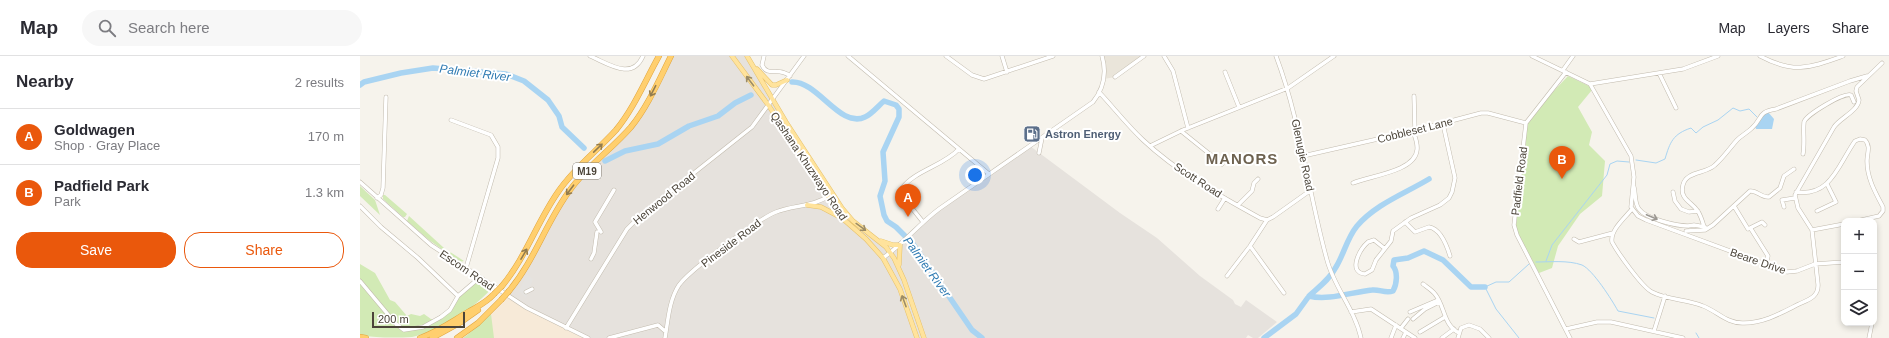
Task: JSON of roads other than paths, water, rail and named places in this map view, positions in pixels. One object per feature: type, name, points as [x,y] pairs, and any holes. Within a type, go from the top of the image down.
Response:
[{"type":"highway","name":"M19","points":[[432,338],[461,322],[484,304],[502,286],[523,256],[562,185],[576,168],[613,133],[629,112],[659,56]]},
{"type":"highway","name":"M19","points":[[452,338],[483,317],[509,291],[528,266],[564,198],[578,180],[636,120],[671,56]]},
{"type":"highway","points":[[420,338],[446,327],[468,312],[484,304]]},
{"type":"highway","points":[[456,338],[478,323],[483,317]]},
{"type":"highway","points":[[360,337],[366,338]]},
{"type":"main road","name":"Qashana Khuzwayo Road","points":[[732,56],[769,106],[842,218],[866,239],[883,258],[900,289],[917,338]]},
{"type":"main road","name":"Qashana Khuzwayo Road","points":[[747,56],[773,100],[842,208],[853,221],[877,239],[890,253],[899,266],[924,338]]},
{"type":"main road","points":[[755,68],[760,71],[768,83],[772,86],[788,78]]},
{"type":"main road","points":[[807,205],[821,207],[842,218]]},
{"type":"main road","points":[[877,239],[893,245],[900,245],[899,266]]},
{"type":"street","points":[[590,56],[614,66],[630,70],[637,66],[643,56]]},
{"type":"street","points":[[764,56],[762,66],[765,70],[769,72],[783,71],[788,78]]},
{"type":"street","name":"Henwood Road","points":[[566,328],[627,229],[641,215],[752,127],[769,106],[804,56]]},
{"type":"street","points":[[848,56],[989,174]]},
{"type":"street","points":[[946,56],[979,79],[987,79],[1053,56]]},
{"type":"street","points":[[1002,56],[1007,72]]},
{"type":"street","points":[[883,258],[900,245],[923,222],[989,174],[1087,107],[1099,92],[1105,74],[1102,56]]},
{"type":"street","points":[[1115,77],[1144,56]]},
{"type":"street","points":[[1164,56],[1173,71],[1188,128]]},
{"type":"street","name":"Glenugie Road","points":[[1276,56],[1288,88],[1330,269],[1351,312],[1361,338]]},
{"type":"street","points":[[1150,146],[1188,128],[1288,88],[1334,56]]},
{"type":"street","points":[[1532,56],[1590,84],[1631,156],[1634,166],[1634,187],[1637,205],[1640,210],[1649,216],[1677,226],[1694,225],[1706,228]]},
{"type":"street","points":[[1526,123],[1564,71],[1573,56]]},
{"type":"street","points":[[1590,84],[1686,68],[1718,56]]},
{"type":"street","points":[[1760,56],[1791,68],[1812,66],[1843,56]]},
{"type":"street","points":[[1634,187],[1631,198],[1632,209],[1613,233],[1611,239],[1614,246],[1639,279],[1652,292],[1701,305],[1732,322],[1758,322],[1778,315],[1815,296],[1818,288],[1812,230],[1798,208],[1795,198],[1796,192],[1834,127],[1842,117],[1857,106],[1859,100],[1856,91],[1857,87],[1882,63]]},
{"type":"street","points":[[1225,72],[1239,107]]},
{"type":"street","points":[[1660,73],[1676,108]]},
{"type":"street","points":[[1706,228],[1698,211],[1684,195],[1682,188],[1684,182],[1696,173],[1708,170],[1715,166],[1738,139],[1753,127],[1763,112],[1867,76]]},
{"type":"street","name":"Scott Road","points":[[1099,92],[1150,146],[1207,187],[1267,220]]},
{"type":"street","points":[[1803,154],[1805,139],[1804,123],[1809,116],[1844,95],[1851,95],[1854,102]]},
{"type":"street","points":[[1353,183],[1362,179],[1391,173],[1412,160],[1418,148],[1414,131],[1414,96]]},
{"type":"street","points":[[377,198],[381,195],[383,188],[386,97]]},
{"type":"street","points":[[1849,104],[1859,100]]},
{"type":"street","name":"Cobbleset Lane","points":[[1303,156],[1443,124],[1484,112],[1526,123]]},
{"type":"street","points":[[451,120],[491,135],[498,147],[498,158],[466,268]]},
{"type":"street","name":"Padfield Road","points":[[1526,123],[1514,228],[1570,338]]},
{"type":"street","points":[[1384,248],[1374,240],[1368,242],[1356,261],[1355,267],[1358,271],[1365,274],[1372,270],[1376,260],[1391,241],[1393,231],[1405,222],[1440,205],[1449,198],[1452,192],[1455,178],[1443,124]]},
{"type":"street","points":[[1181,131],[1222,164]]},
{"type":"street","points":[[1039,153],[1043,137]]},
{"type":"street","points":[[1796,192],[1810,193],[1828,184],[1855,141],[1860,139],[1865,140],[1869,148],[1867,162],[1869,176],[1883,206],[1881,216],[1871,218]]},
{"type":"street","points":[[923,222],[903,197],[902,188],[917,176],[949,159],[959,149]]},
{"type":"street","points":[[1686,233],[1706,228],[1718,221],[1750,191],[1753,190],[1759,195],[1766,197],[1777,191],[1781,186],[1784,176],[1794,169]]},
{"type":"street","points":[[1238,205],[1252,191],[1254,183],[1258,179]]},
{"type":"street","name":"Escom Road","points":[[360,182],[431,245],[479,278],[527,308],[588,338]]},
{"type":"street","points":[[1817,211],[1832,205],[1836,201],[1828,184]]},
{"type":"street","points":[[591,258],[594,253],[599,232],[595,222],[614,190]]},
{"type":"street","points":[[1227,276],[1250,246],[1267,220],[1311,190]]},
{"type":"street","points":[[1777,191],[1782,199],[1781,202],[1784,207]]},
{"type":"street","points":[[1673,192],[1675,201],[1681,209],[1689,212],[1698,211]]},
{"type":"street","name":"Pineside Road","points":[[665,338],[675,292],[689,274],[768,216],[792,207],[817,203],[833,193]]},
{"type":"street","points":[[1218,209],[1225,198]]},
{"type":"street","points":[[1782,199],[1795,198]]},
{"type":"street","points":[[360,206],[381,227],[418,258],[458,296]]},
{"type":"street","points":[[1734,206],[1747,228],[1751,229],[1768,256],[1766,265]]},
{"type":"street","name":"Beare Drive","points":[[1632,209],[1638,216],[1646,220],[1686,233],[1786,272],[1792,272],[1815,264],[1841,262]]},
{"type":"street","points":[[1405,222],[1414,232],[1429,227],[1435,229],[1442,238],[1450,256]]},
{"type":"street","points":[[1751,229],[1762,222],[1765,225]]},
{"type":"street","points":[[1812,230],[1841,225]]},
{"type":"street","points":[[1686,233],[1689,226]]},
{"type":"street","points":[[1574,239],[1579,242],[1613,233]]},
{"type":"street","points":[[1250,246],[1284,293]]},
{"type":"street","points":[[360,281],[396,324],[404,330],[422,327],[441,317],[450,310],[458,296],[479,278]]},
{"type":"street","points":[[1423,284],[1433,291],[1439,301],[1445,317],[1454,329],[1459,332]]},
{"type":"street","points":[[526,292],[532,289]]},
{"type":"street","points":[[1654,331],[1665,296]]},
{"type":"street","points":[[1410,312],[1439,301]]},
{"type":"street","points":[[1413,319],[1425,309],[1439,301]]},
{"type":"street","points":[[1351,312],[1371,309],[1415,338]]},
{"type":"street","points":[[1420,332],[1445,317]]},
{"type":"street","points":[[1400,328],[1408,319]]},
{"type":"street","points":[[609,338],[658,325],[668,320]]},
{"type":"street","points":[[1566,329],[1605,322],[1683,338]]},
{"type":"street","points":[[658,325],[666,332]]},
{"type":"street","points":[[1391,338],[1396,325]]},
{"type":"street","points":[[1458,338],[1462,327],[1471,325],[1480,329],[1489,338]]},
{"type":"street","points":[[1869,338],[1871,326]]},
{"type":"street","points":[[1442,338],[1454,329]]},
{"type":"street","points":[[1404,338],[1406,332]]},
{"type":"water","points":[[1768,112],[1774,119],[1772,129],[1756,129],[1755,126],[1762,116]]},
{"type":"waterway","name":"Palmiet River","points":[[360,85],[364,82],[401,73],[433,68],[506,74],[524,81],[548,100],[559,116],[562,127],[584,148]]},
{"type":"waterway","name":"Palmiet River","points":[[792,82],[802,84],[811,89],[838,111],[856,119],[868,116],[884,101],[896,105],[899,109],[899,117],[883,152],[885,181],[880,196],[884,215],[887,221],[896,227],[913,244],[972,330],[982,338]]},
{"type":"waterway","name":"Palmiet River","points":[[605,161],[625,151],[658,144],[689,126],[718,116],[735,103],[751,95]]},
{"type":"waterway","points":[[1636,160],[1656,163],[1665,159],[1671,143],[1676,136],[1691,128],[1696,133],[1703,127],[1718,120],[1733,108],[1740,111],[1749,109],[1757,117]]},
{"type":"waterway","points":[[1546,261],[1552,245],[1607,175],[1610,164],[1617,161],[1629,162]]},
{"type":"waterway","name":"Palmiet River","points":[[1309,296],[1324,283],[1334,271],[1351,236],[1357,226],[1365,218],[1382,205],[1429,179]]},
{"type":"waterway","name":"Palmiet River","points":[[1264,338],[1296,314],[1309,296],[1340,296],[1372,290],[1387,292],[1393,291],[1396,278],[1396,271],[1393,266],[1394,260],[1408,258],[1424,251],[1443,260],[1471,287],[1485,287]]},
{"type":"waterway","name":"Palmiet River","points":[[1536,262],[1565,262],[1582,265],[1597,279],[1618,311],[1654,318]]},
{"type":"waterway","points":[[1519,338],[1496,309],[1485,287],[1496,282],[1509,282],[1529,264]]},
{"type":"waterway","name":"Palmiet River","points":[[1696,333],[1699,338]]},
{"type":"place","name":"Astron Energy","points":[[1032,134]]},
{"type":"place","name":"Padfield Park","points":[[1562,179]]},
{"type":"place","name":"Goldwagen","points":[[908,217]]},
{"type":"district","name":"MANORS","points":[[1242,159]]}]
